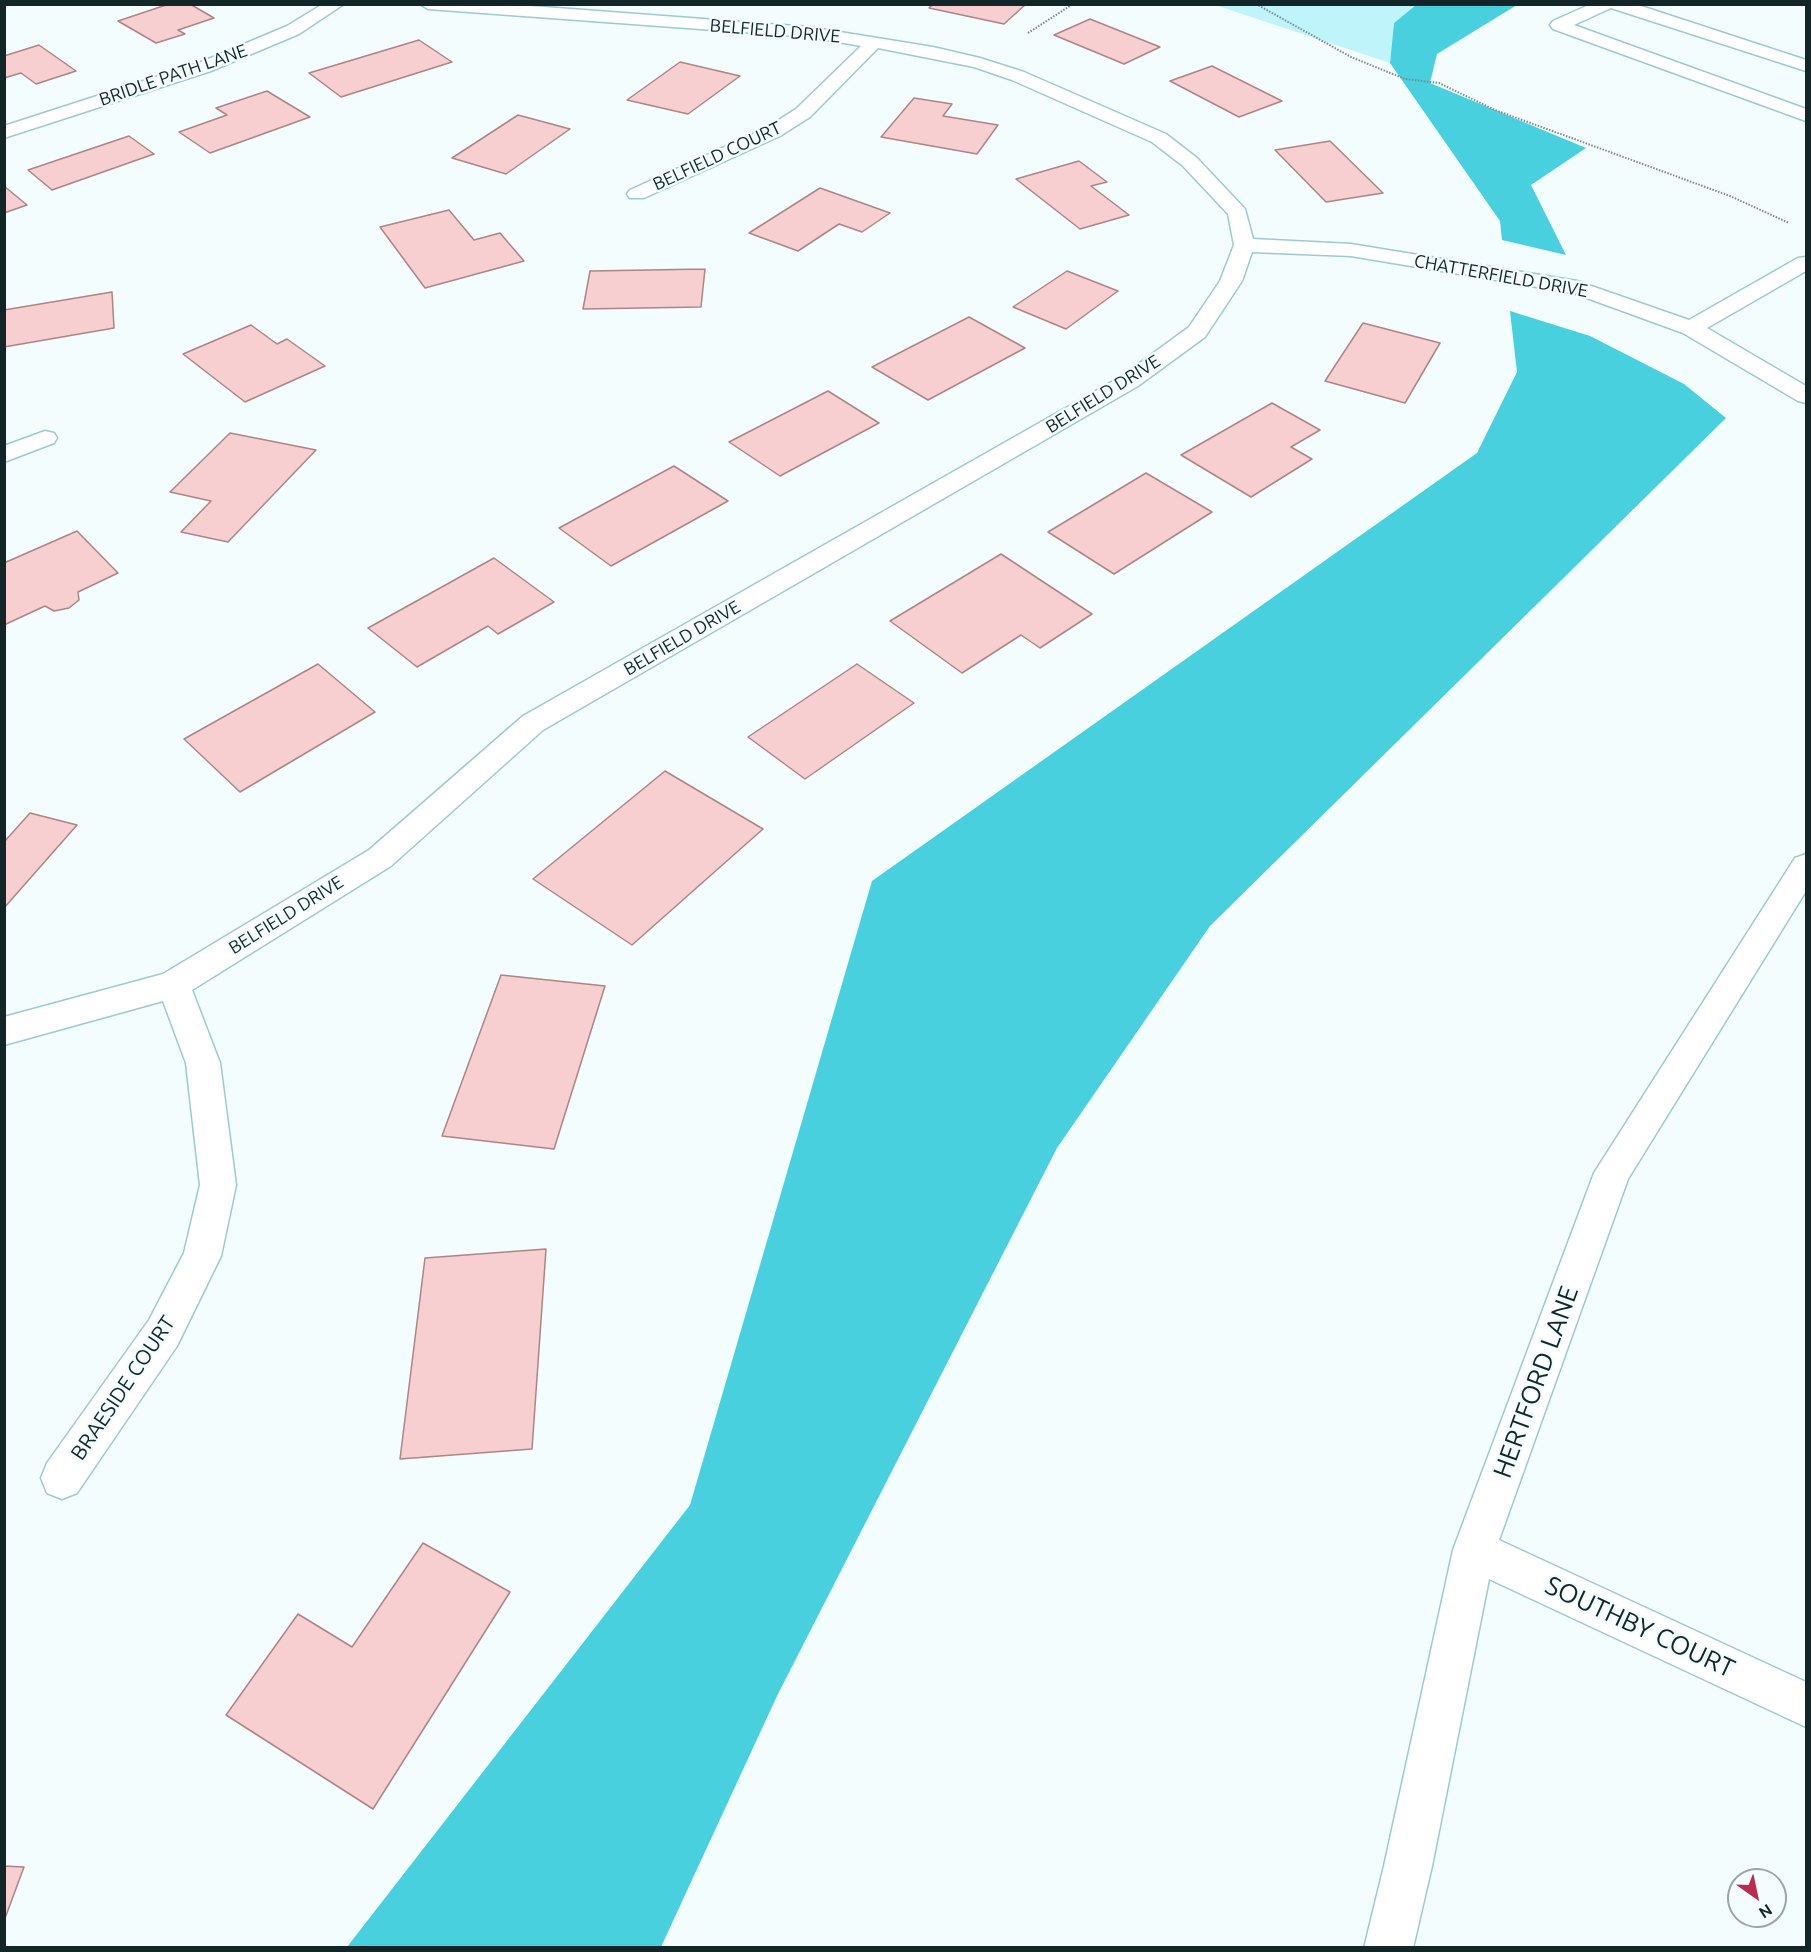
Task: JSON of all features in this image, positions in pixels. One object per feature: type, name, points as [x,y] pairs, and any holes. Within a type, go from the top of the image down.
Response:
[{"type":"street","name":"BRIDLE PATH LANE","points":[[4,132],[205,66],[293,30],[336,4]]},
{"type":"street","name":"BELFIELD DRIVE","points":[[173,985],[380,858],[533,723],[1130,381],[1197,332],[1231,281],[1244,245],[1238,213],[1190,162],[1159,138],[1018,76],[971,61],[809,32],[428,4]]},
{"type":"street","points":[[1606,4],[1559,25],[1806,115]]},
{"type":"street","points":[[1616,4],[1806,67]]},
{"type":"street","name":"BELFIELD COURT","points":[[637,194],[773,132],[803,112],[875,42]]},
{"type":"street","points":[[1766,100],[1806,67]]},
{"type":"street","name":"CHATTERFIELD DRIVE","points":[[1244,245],[1351,250],[1577,287],[1691,328],[1806,396]]},
{"type":"street","points":[[1691,328],[1806,263]]},
{"type":"street","points":[[4,455],[45,438]]},
{"type":"street","name":"HERTFORD LANE","points":[[1388,1947],[1408,1866],[1474,1550],[1612,1173],[1806,866]]},
{"type":"street","points":[[4,1030],[173,985]]},
{"type":"street","name":"BRAESIDE COURT","points":[[62,1478],[163,1333],[202,1256],[216,1195],[218,1185],[203,1063],[173,985]]},
{"type":"street","name":"SOUTHBY COURT","points":[[1474,1550],[1806,1705]]},
{"type":"path","points":[[1256,4],[1351,57],[1405,78],[1439,83],[1495,110],[1730,196],[1792,224]]},
{"type":"shaded area","points":[[1215,5],[1416,5],[1394,23],[1390,63]]},
{"type":"shaded area","points":[[1416,5],[1517,5],[1437,54],[1430,83],[1586,148],[1531,185],[1566,255],[1502,240],[1500,221],[1390,63],[1394,23]]},
{"type":"shaded area","points":[[1510,311],[1590,336],[1684,384],[1726,418],[1210,926],[1057,1148],[777,1696],[661,1947],[347,1947],[690,1505],[872,881],[1477,453],[1517,372]]},
{"type":"building","points":[[169,4],[190,4],[214,18],[178,30],[185,34],[156,43],[118,21]]},
{"type":"building","points":[[933,4],[1026,4],[1004,24],[929,8]]},
{"type":"building","points":[[1090,19],[1160,47],[1124,64],[1054,35]]},
{"type":"building","points":[[419,40],[452,62],[341,97],[309,73]]},
{"type":"building","points":[[39,45],[76,71],[36,84],[21,73],[4,78],[4,56]]},
{"type":"building","points":[[680,62],[740,76],[688,114],[627,100]]},
{"type":"building","points":[[1212,66],[1282,101],[1239,117],[1170,81]]},
{"type":"building","points":[[267,91],[310,117],[210,153],[179,132],[227,115],[216,108]]},
{"type":"building","points":[[914,98],[952,104],[943,116],[998,125],[977,154],[881,137]]},
{"type":"building","points":[[518,115],[570,129],[506,174],[452,158]]},
{"type":"building","points":[[129,136],[154,154],[52,190],[28,170]]},
{"type":"building","points":[[1330,141],[1383,193],[1326,202],[1275,150]]},
{"type":"building","points":[[1079,161],[1107,182],[1091,186],[1129,215],[1080,229],[1016,179]]},
{"type":"building","points":[[4,186],[27,205],[4,213]]},
{"type":"building","points":[[820,188],[890,213],[862,232],[839,224],[798,251],[749,233]]},
{"type":"building","points":[[449,210],[474,240],[500,233],[524,261],[425,288],[380,227]]},
{"type":"building","points":[[705,269],[701,307],[583,309],[590,271]]},
{"type":"building","points":[[1067,271],[1118,291],[1066,329],[1013,307]]},
{"type":"building","points":[[112,292],[114,328],[4,347],[4,310]]},
{"type":"building","points":[[969,317],[1025,348],[928,400],[872,367]]},
{"type":"building","points":[[1363,323],[1440,343],[1405,403],[1325,381]]},
{"type":"building","points":[[251,325],[277,344],[287,339],[325,366],[245,402],[183,354]]},
{"type":"building","points":[[828,391],[879,423],[780,476],[729,442]]},
{"type":"building","points":[[1272,403],[1320,430],[1291,447],[1312,459],[1251,497],[1181,455]]},
{"type":"building","points":[[230,433],[316,450],[228,542],[181,532],[211,501],[170,492]]},
{"type":"building","points":[[674,466],[728,501],[611,566],[559,528]]},
{"type":"building","points":[[1146,473],[1212,512],[1114,574],[1048,532]]},
{"type":"building","points":[[77,531],[118,573],[78,592],[79,600],[69,608],[54,611],[45,606],[4,625],[4,563]]},
{"type":"building","points":[[1001,554],[1092,614],[1040,648],[1021,635],[962,673],[890,621]]},
{"type":"building","points":[[494,558],[554,602],[498,634],[488,626],[417,667],[368,628]]},
{"type":"building","points":[[318,664],[375,712],[240,792],[184,739]]},
{"type":"building","points":[[857,664],[914,703],[805,779],[748,737]]},
{"type":"building","points":[[665,771],[763,829],[632,945],[533,879]]},
{"type":"building","points":[[30,813],[77,825],[4,908],[4,842]]},
{"type":"building","points":[[501,975],[605,986],[554,1149],[442,1136]]},
{"type":"building","points":[[546,1249],[532,1449],[400,1459],[425,1258]]},
{"type":"building","points":[[423,1543],[510,1592],[373,1809],[226,1715],[298,1614],[352,1647]]},
{"type":"building","points":[[4,1866],[24,1867],[4,1921]]}]
